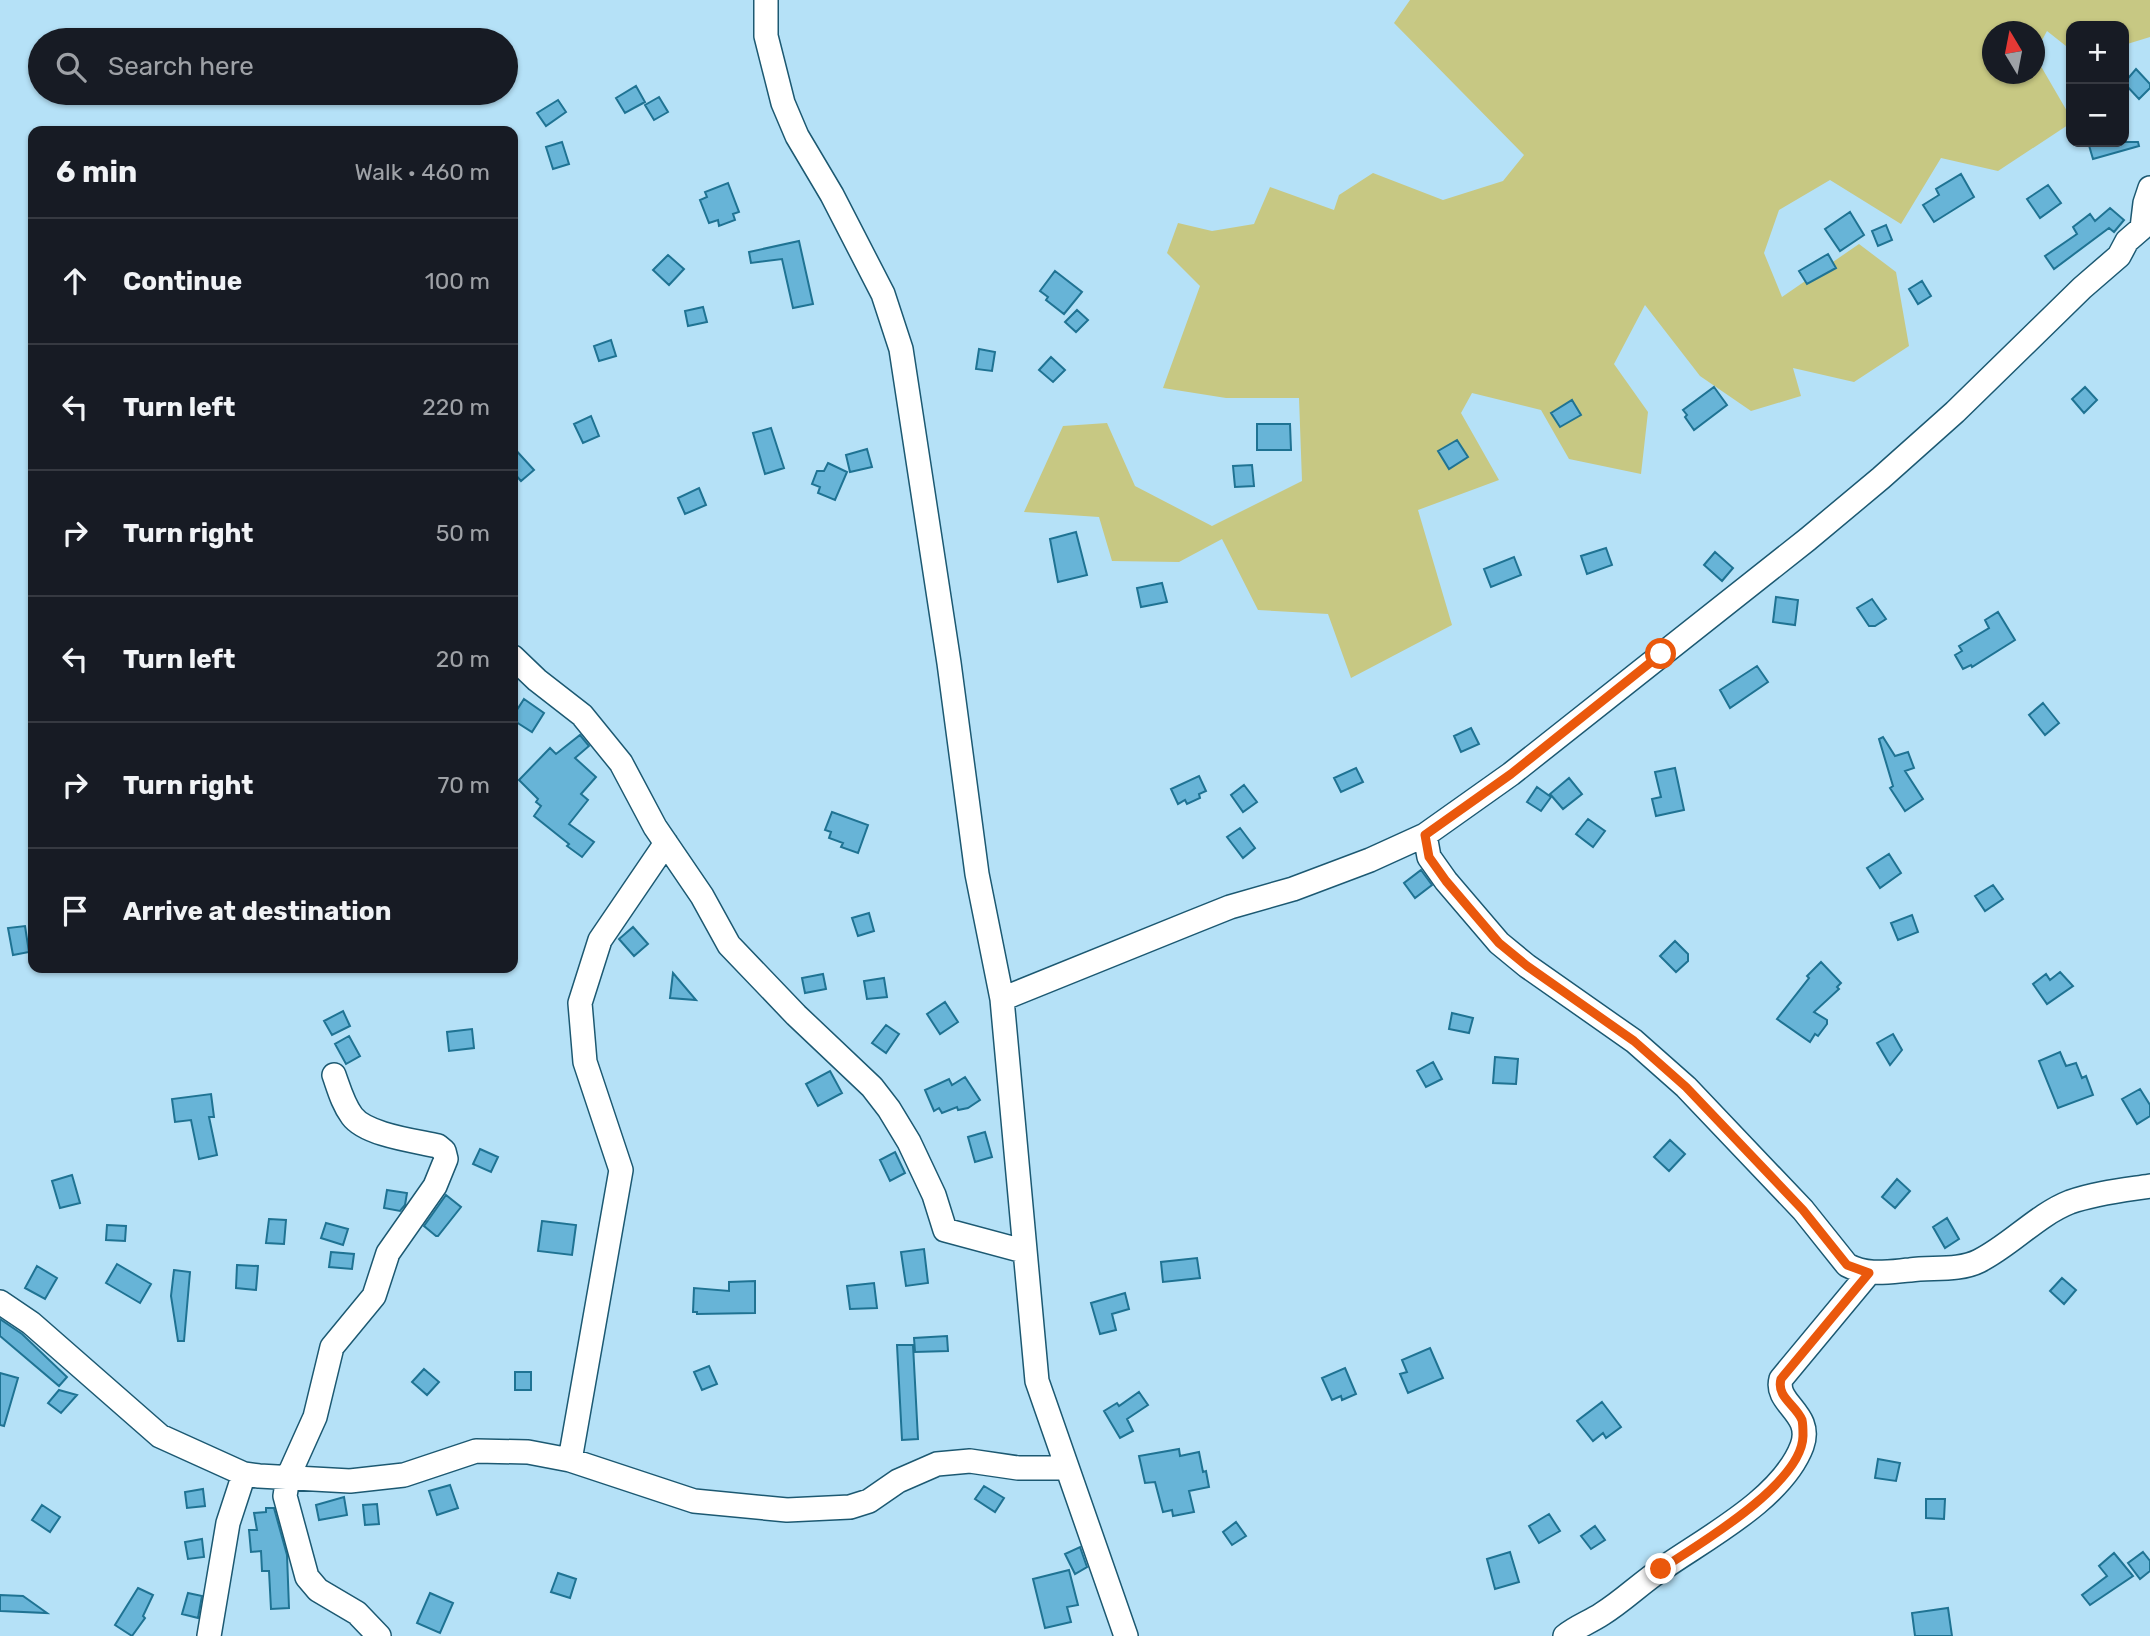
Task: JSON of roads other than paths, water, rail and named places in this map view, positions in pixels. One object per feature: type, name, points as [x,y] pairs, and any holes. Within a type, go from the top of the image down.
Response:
[{"type":"street","points":[[766,0],[766,36],[783,103],[797,136],[832,195],[883,295],[901,349],[949,663],[977,874],[1002,999],[1037,1381],[1126,1636]]},
{"type":"street","points":[[1002,999],[1230,907],[1293,889],[1370,860],[1425,835],[1511,774],[1808,539],[1955,412],[2119,256],[2127,241],[2142,228],[2150,188]]},
{"type":"street","points":[[518,662],[582,715],[621,763],[666,843],[702,896],[729,945],[796,1015],[872,1087],[890,1110],[909,1142],[934,1195],[945,1230],[1023,1251]]},
{"type":"street","points":[[1425,835],[1429,857],[1434,865],[1499,943],[1527,966],[1634,1041],[1686,1087],[1803,1210],[1847,1265],[1869,1273],[1957,1267],[1978,1262],[2069,1203],[2150,1186]]},
{"type":"street","points":[[570,1460],[621,1170],[585,1062],[580,1003],[600,940],[666,843]]},
{"type":"street","points":[[334,1075],[345,1104],[359,1124],[396,1137],[438,1146],[444,1151],[446,1159],[435,1186],[388,1253],[374,1296],[332,1347],[314,1416],[288,1477],[285,1496],[307,1577],[318,1590],[357,1613],[379,1636]]},
{"type":"street","points":[[1565,1636],[1603,1614],[1661,1569],[1755,1505],[1782,1477],[1800,1450],[1803,1438],[1801,1418],[1781,1392],[1781,1379],[1869,1273]]},
{"type":"street","points":[[0,1302],[31,1323],[160,1436],[244,1474],[351,1481],[404,1475],[476,1451],[528,1452],[570,1460],[694,1501],[787,1510],[850,1507],[869,1501],[898,1481],[937,1464],[970,1461],[1018,1468],[1066,1468]]},
{"type":"street","points":[[209,1636],[228,1523],[244,1474]]}]
